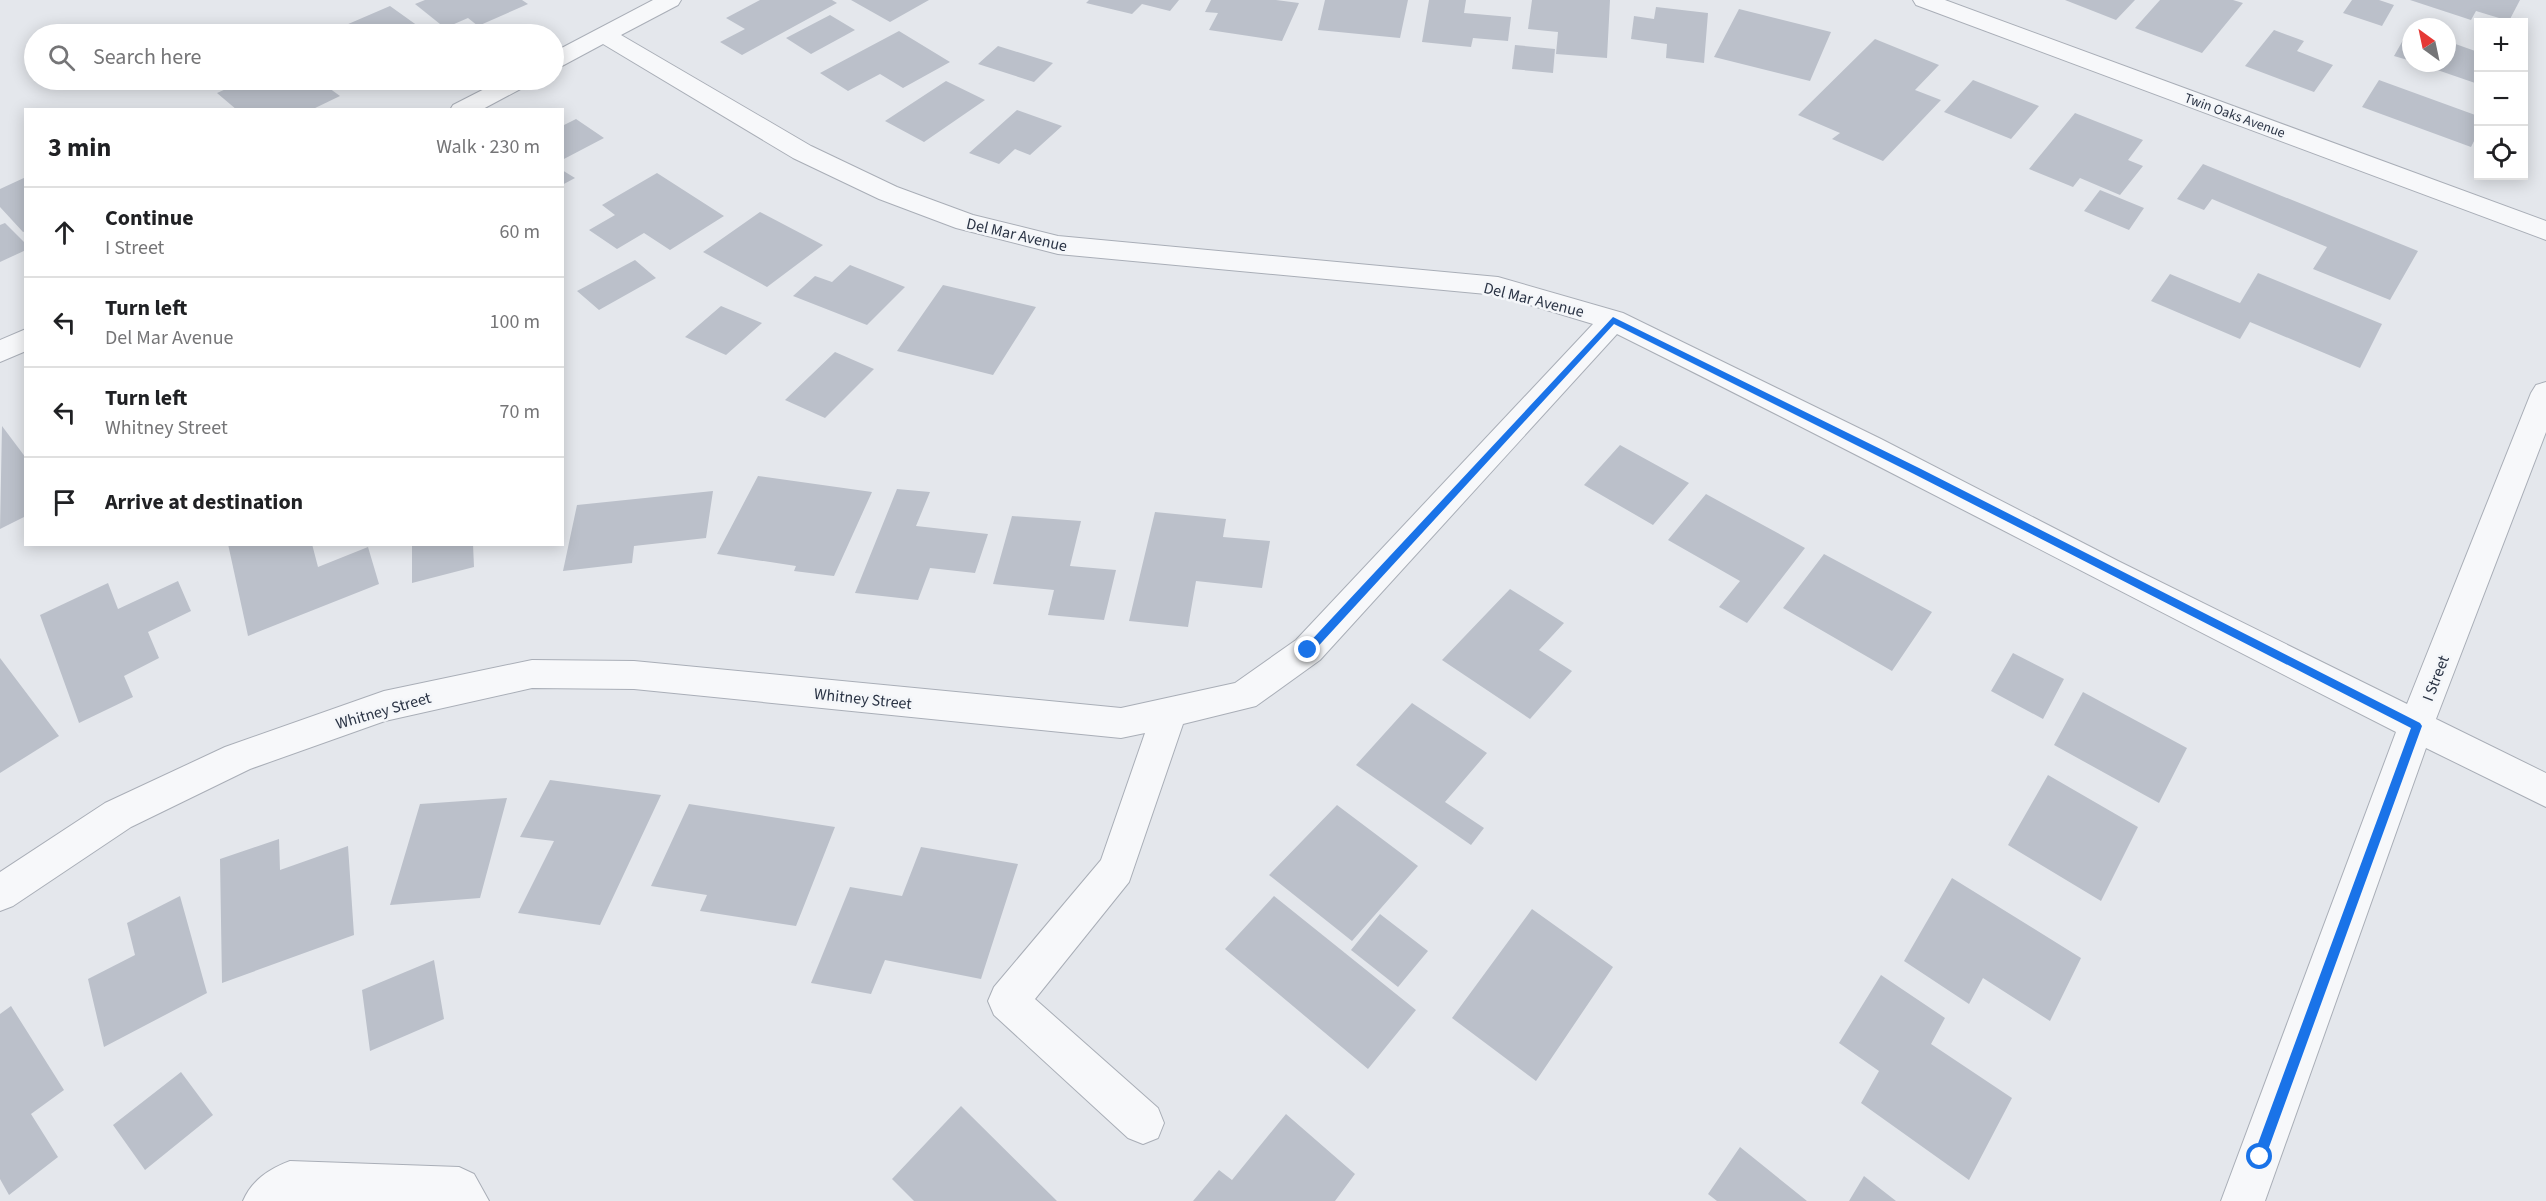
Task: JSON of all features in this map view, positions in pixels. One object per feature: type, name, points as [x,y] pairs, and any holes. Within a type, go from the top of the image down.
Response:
[{"type":"street","points":[[564,56],[670,0]]},
{"type":"street","name":"Twin Oaks Avenue","points":[[1924,0],[2546,231]]},
{"type":"street","name":"Del Mar Avenue","points":[[604,35],[802,152],[888,193],[965,222],[1058,246],[1498,286],[1613,320],[1917,471],[2546,791]]},
{"type":"street","points":[[466,108],[500,90]]},
{"type":"street","name":"Whitney Street","points":[[0,893],[118,815],[238,758],[384,706],[532,674],[634,675],[1120,723],[1244,696],[1308,650],[1613,320]]},
{"type":"street","points":[[0,352],[24,340]]},
{"type":"street","name":"I Street","points":[[2243,1201],[2416,726],[2546,393]]},
{"type":"street","points":[[1143,1123],[1008,1001],[1116,870],[1169,713]]},
{"type":"street","points":[[265,1201],[290,1182],[459,1189],[466,1201]]},
{"type":"building","points":[[425,0],[522,0],[528,4],[483,24],[476,24],[468,18],[454,24],[440,24],[415,4]]},
{"type":"building","points":[[760,0],[832,0],[837,3],[742,55],[720,42],[745,29],[726,18]]},
{"type":"building","points":[[851,0],[929,0],[890,22]]},
{"type":"building","points":[[1089,0],[1179,0],[1170,11],[1142,4],[1132,14],[1086,3]]},
{"type":"building","points":[[1211,0],[1276,0],[1299,3],[1282,41],[1209,30],[1218,13],[1205,12]]},
{"type":"building","points":[[1325,0],[1408,0],[1400,38],[1318,30]]},
{"type":"building","points":[[1429,0],[1466,0],[1464,13],[1511,17],[1508,41],[1473,38],[1471,47],[1422,42]]},
{"type":"building","points":[[1532,0],[1610,0],[1607,58],[1556,54],[1558,32],[1528,29]]},
{"type":"building","points":[[2065,0],[2135,0],[2116,20]]},
{"type":"building","points":[[2160,0],[2233,0],[2243,3],[2202,53],[2135,28]]},
{"type":"building","points":[[2352,0],[2379,0],[2394,5],[2382,26],[2343,13]]},
{"type":"building","points":[[2410,0],[2520,0],[2511,18],[2499,18],[2476,11],[2471,20]]},
{"type":"building","points":[[390,6],[415,24],[348,24]]},
{"type":"building","points":[[1656,7],[1708,13],[1704,63],[1666,58],[1667,44],[1631,39],[1634,16],[1654,19]]},
{"type":"building","points":[[1739,9],[1831,32],[1810,81],[1714,57]]},
{"type":"building","points":[[830,15],[855,30],[811,54],[786,38]]},
{"type":"building","points":[[2274,30],[2304,41],[2297,51],[2333,65],[2314,92],[2245,66]]},
{"type":"building","points":[[899,31],[950,62],[903,88],[880,74],[848,91],[820,73]]},
{"type":"building","points":[[1875,39],[1939,65],[1915,90],[1941,100],[1883,161],[1832,139],[1840,133],[1798,115]]},
{"type":"building","points":[[2402,42],[2402,58],[2394,56]]},
{"type":"building","points":[[2456,44],[2474,51],[2474,83],[2443,72],[2456,72]]},
{"type":"building","points":[[1515,45],[1555,49],[1553,73],[1512,69]]},
{"type":"building","points":[[998,46],[1053,63],[1034,82],[978,64]]},
{"type":"building","points":[[1973,80],[2039,106],[2011,139],[1944,112]]},
{"type":"building","points":[[2379,80],[2474,115],[2474,141],[2471,147],[2362,107]]},
{"type":"building","points":[[946,81],[985,100],[924,142],[885,121]]},
{"type":"building","points":[[224,90],[332,90],[340,96],[315,108],[235,108],[217,93]]},
{"type":"building","points":[[1017,110],[1062,126],[1030,155],[1015,149],[999,164],[969,153]]},
{"type":"building","points":[[2075,113],[2143,140],[2128,160],[2143,166],[2120,195],[2080,178],[2073,187],[2029,169]]},
{"type":"building","points":[[576,119],[604,138],[564,159],[564,125]]},
{"type":"building","points":[[2203,164],[2418,251],[2390,300],[2313,269],[2327,247],[2212,199],[2204,210],[2177,199]]},
{"type":"building","points":[[564,171],[575,178],[564,184]]},
{"type":"building","points":[[657,173],[724,216],[670,250],[644,233],[617,249],[589,230],[615,215],[602,205]]},
{"type":"building","points":[[24,178],[24,232],[0,207],[0,189]]},
{"type":"building","points":[[2100,190],[2144,208],[2129,230],[2084,211]]},
{"type":"building","points":[[760,212],[823,245],[767,287],[703,252]]},
{"type":"building","points":[[5,223],[24,242],[24,251],[0,262],[0,225]]},
{"type":"building","points":[[635,260],[656,278],[599,310],[577,291]]},
{"type":"building","points":[[850,265],[905,287],[867,325],[793,296],[815,276],[832,282]]},
{"type":"building","points":[[2258,273],[2382,324],[2360,368],[2250,322],[2240,339],[2151,301],[2170,274],[2240,303]]},
{"type":"building","points":[[943,285],[1036,307],[993,375],[897,351]]},
{"type":"building","points":[[721,306],[762,323],[726,355],[685,337]]},
{"type":"building","points":[[835,352],[874,369],[825,418],[785,400]]},
{"type":"building","points":[[2,426],[24,455],[24,517],[0,529]]},
{"type":"building","points":[[1620,445],[1689,483],[1653,525],[1584,485]]},
{"type":"building","points":[[758,476],[872,492],[834,576],[794,571],[796,566],[717,554]]},
{"type":"building","points":[[897,489],[930,492],[916,526],[988,534],[975,573],[930,568],[918,600],[855,593]]},
{"type":"building","points":[[713,491],[706,538],[634,546],[632,563],[563,571],[577,505]]},
{"type":"building","points":[[1706,494],[1805,548],[1747,623],[1719,607],[1740,581],[1668,540]]},
{"type":"building","points":[[1155,512],[1226,519],[1223,537],[1270,541],[1262,588],[1196,581],[1188,627],[1129,621]]},
{"type":"building","points":[[1012,516],[1081,521],[1070,566],[1116,570],[1104,620],[1048,615],[1054,590],[993,584]]},
{"type":"building","points":[[228,546],[313,546],[318,567],[368,547],[379,584],[248,636]]},
{"type":"building","points":[[412,546],[473,546],[474,567],[412,583]]},
{"type":"building","points":[[1824,554],[1932,612],[1892,671],[1783,608]]},
{"type":"building","points":[[178,581],[191,611],[148,632],[159,658],[124,676],[133,697],[79,723],[40,615],[108,583],[118,609]]},
{"type":"building","points":[[1510,589],[1564,623],[1539,650],[1572,671],[1530,719],[1442,660]]},
{"type":"building","points":[[2013,653],[2064,679],[2043,719],[1991,691]]},
{"type":"building","points":[[0,658],[59,736],[0,773]]},
{"type":"building","points":[[2083,692],[2187,748],[2159,803],[2054,745]]},
{"type":"building","points":[[1412,703],[1487,753],[1445,802],[1484,828],[1471,845],[1356,765]]},
{"type":"building","points":[[2048,775],[2138,827],[2101,901],[2008,845]]},
{"type":"building","points":[[550,780],[661,795],[600,925],[518,913],[554,841],[520,837]]},
{"type":"building","points":[[507,798],[480,898],[390,905],[420,804]]},
{"type":"building","points":[[689,804],[835,827],[796,926],[700,911],[707,895],[651,886]]},
{"type":"building","points":[[1337,805],[1418,866],[1352,941],[1269,875]]},
{"type":"building","points":[[279,839],[280,870],[348,846],[354,935],[222,983],[220,859]]},
{"type":"building","points":[[921,847],[1018,864],[981,979],[885,960],[871,994],[811,983],[850,887],[902,896]]},
{"type":"building","points":[[1952,878],[2081,958],[2050,1021],[1983,978],[1969,1004],[1904,961]]},
{"type":"building","points":[[180,896],[207,993],[104,1047],[88,979],[135,955],[127,923]]},
{"type":"building","points":[[1274,896],[1416,1010],[1368,1069],[1225,949]]},
{"type":"building","points":[[1532,909],[1613,967],[1536,1081],[1452,1018]]},
{"type":"building","points":[[1380,914],[1428,951],[1398,987],[1351,950]]},
{"type":"building","points":[[434,960],[444,1019],[370,1051],[362,990]]},
{"type":"building","points":[[1881,975],[1945,1018],[1931,1044],[2012,1098],[1969,1180],[1861,1103],[1879,1071],[1839,1043]]},
{"type":"building","points":[[11,1006],[64,1090],[31,1114],[58,1157],[9,1195],[0,1179],[0,1014]]},
{"type":"building","points":[[181,1072],[213,1115],[145,1170],[113,1125]]},
{"type":"building","points":[[961,1106],[1057,1201],[914,1201],[892,1179]]},
{"type":"building","points":[[1286,1114],[1355,1174],[1335,1201],[1193,1201],[1219,1170],[1232,1180]]},
{"type":"building","points":[[1740,1147],[1807,1201],[1717,1201],[1708,1194]]},
{"type":"building","points":[[1864,1176],[1896,1201],[1849,1201]]},
{"type":"route","points":[[1308,650],[1613,320],[1917,471],[2416,726],[2260,1157]]}]
